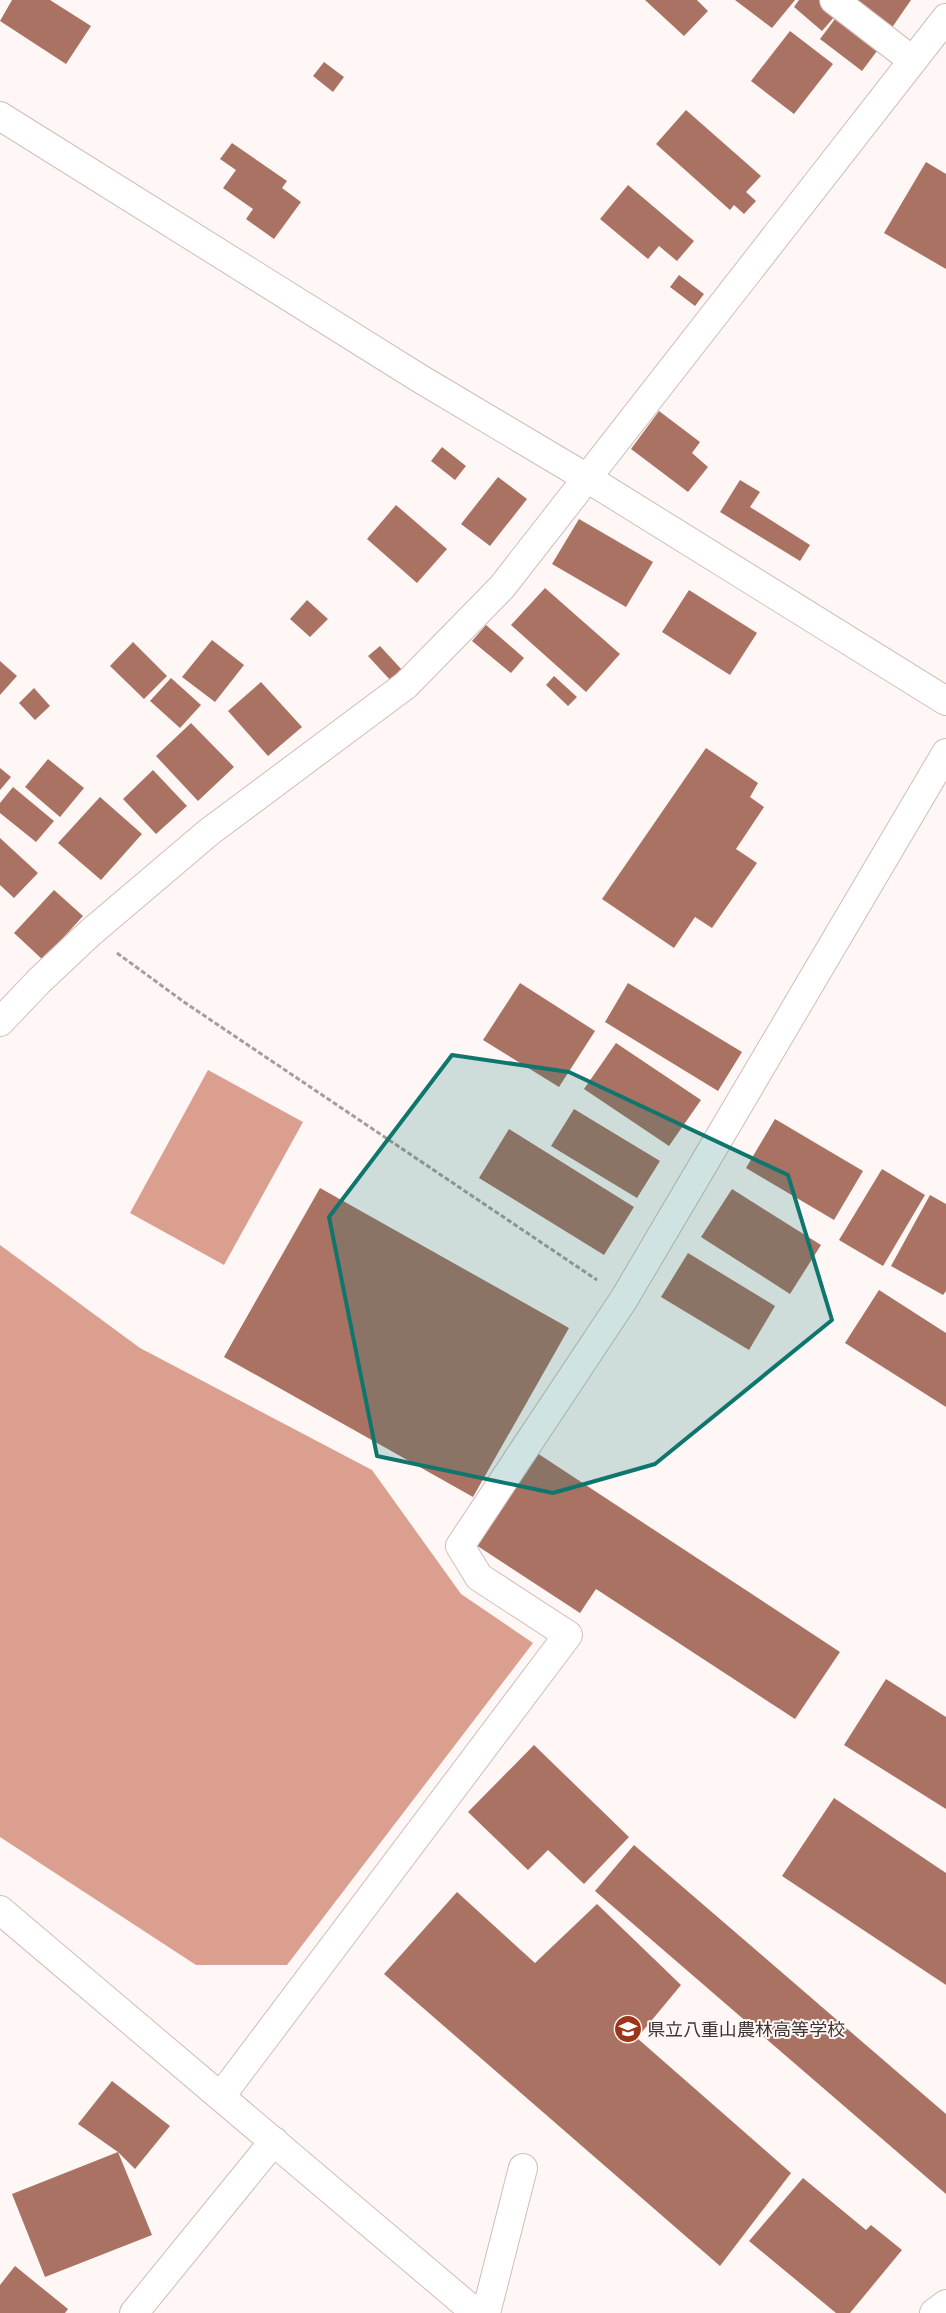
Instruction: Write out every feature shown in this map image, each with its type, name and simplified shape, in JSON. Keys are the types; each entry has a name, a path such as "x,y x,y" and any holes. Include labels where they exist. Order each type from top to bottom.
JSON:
{"street":[{"path":"834,0 912,60"},
{"path":"0,1022 39,980 90,933 209,832 406,685 502,587 946,18"},
{"path":"0,116 419,378 587,478 946,701"},
{"path":"221,2096 568,1635 479,1578 460,1546 624,1299 946,753"},
{"path":"0,1910 476,2313"},
{"path":"134,2313 274,2141"},
{"path":"486,2313 523,2168"},
{"path":"934,2313 946,2304"}],"path":[{"path":"90,933 184,1002 624,1299"}],"highlighted area":[{"path":"452,1055 569,1072 788,1175 832,1320 655,1464 553,1493 377,1456 329,1217"}],"shaded area":[{"path":"208,1070 303,1122 224,1265 130,1213"},
{"path":"0,1245 140,1348 372,1470 461,1594 533,1643 287,1965 196,1965 0,1837"}],"building":[{"path":"12,0 50,0 91,26 66,64 0,21"},
{"path":"645,0 697,0 708,11 684,36"},
{"path":"735,0 795,0 772,28"},
{"path":"799,0 819,0 836,15 822,31 794,7"},
{"path":"850,0 911,0 891,29"},
{"path":"835,19 877,51 862,71 820,39"},
{"path":"790,31 833,64 794,114 751,81"},
{"path":"324,62 344,77 333,92 313,76"},
{"path":"686,110 761,176 746,192 756,201 744,214 734,205 730,210 656,144"},
{"path":"232,143 287,181 282,188 301,202 274,239 246,219 253,209 223,188 236,170 220,159"},
{"path":"926,162 946,174 946,269 884,233"},
{"path":"628,185 694,241 677,261 659,246 648,259 600,219"},
{"path":"679,275 704,294 695,306 670,287"},
{"path":"659,411 700,442 692,453 708,467 688,492 631,449"},
{"path":"442,447 466,466 455,480 431,461"},
{"path":"498,477 527,499 490,546 461,524"},
{"path":"740,480 760,492 750,507 810,545 800,561 720,512"},
{"path":"396,505 447,549 417,583 367,539"},
{"path":"579,519 653,562 626,607 552,564"},
{"path":"545,588 620,654 586,692 511,625"},
{"path":"689,590 757,633 730,675 662,632"},
{"path":"307,600 328,619 310,637 290,619"},
{"path":"486,625 524,658 511,673 472,641"},
{"path":"212,640 244,665 215,702 182,677"},
{"path":"133,642 167,676 144,699 110,666"},
{"path":"380,646 403,671 392,682 368,656"},
{"path":"0,661 17,676 0,695"},
{"path":"554,676 577,697 568,706 546,685"},
{"path":"171,678 201,705 180,728 150,701"},
{"path":"261,682 302,727 268,756 228,711"},
{"path":"34,688 50,706 35,720 19,703"},
{"path":"191,723 234,767 198,801 156,756"},
{"path":"706,748 758,783 750,797 764,807 736,849 757,863 712,928 695,917 674,948 602,899"},
{"path":"48,759 84,788 60,817 25,787"},
{"path":"0,768 11,777 0,790"},
{"path":"153,770 187,806 156,834 123,799"},
{"path":"13,787 54,821 36,842 0,813 0,803"},
{"path":"100,797 142,834 101,880 58,843"},
{"path":"0,838 38,873 14,898 0,885"},
{"path":"54,890 83,916 43,960 14,933"},
{"path":"520,983 595,1031 559,1087 483,1040"},
{"path":"628,983 742,1052 718,1091 605,1022"},
{"path":"616,1043 701,1100 669,1146 584,1089"},
{"path":"574,1109 660,1161 637,1198 551,1146"},
{"path":"775,1119 863,1171 834,1220 746,1168"},
{"path":"509,1129 634,1207 604,1255 479,1178"},
{"path":"882,1169 925,1195 883,1266 839,1240"},
{"path":"320,1188 569,1328 473,1497 224,1357"},
{"path":"732,1189 821,1245 790,1294 701,1237"},
{"path":"930,1195 946,1204 946,1291 943,1295 891,1266"},
{"path":"688,1253 775,1306 749,1350 661,1297"},
{"path":"879,1290 946,1333 946,1407 845,1343"},
{"path":"537,1453 840,1652 795,1719 596,1589 580,1613 476,1545"},
{"path":"886,1679 946,1717 946,1809 844,1745"},
{"path":"534,1745 629,1837 584,1884 548,1850 528,1870 468,1812"},
{"path":"834,1798 946,1873 946,1985 782,1876"},
{"path":"634,1845 946,2114 946,2194 595,1891"},
{"path":"457,1892 535,1963 597,1904 681,1985 637,2038 791,2173 720,2266 384,1974"},
{"path":"112,2081 170,2126 135,2169 118,2152 78,2124"},
{"path":"118,2152 152,2235 45,2277 12,2194"},
{"path":"803,2178 866,2230 871,2225 902,2250 850,2313 836,2313 749,2241"},
{"path":"15,2266 68,2309 65,2313 0,2313 0,2285"}],"place":[{"name":"県立八重山農林高等学校","path":"628,2029"}]}
